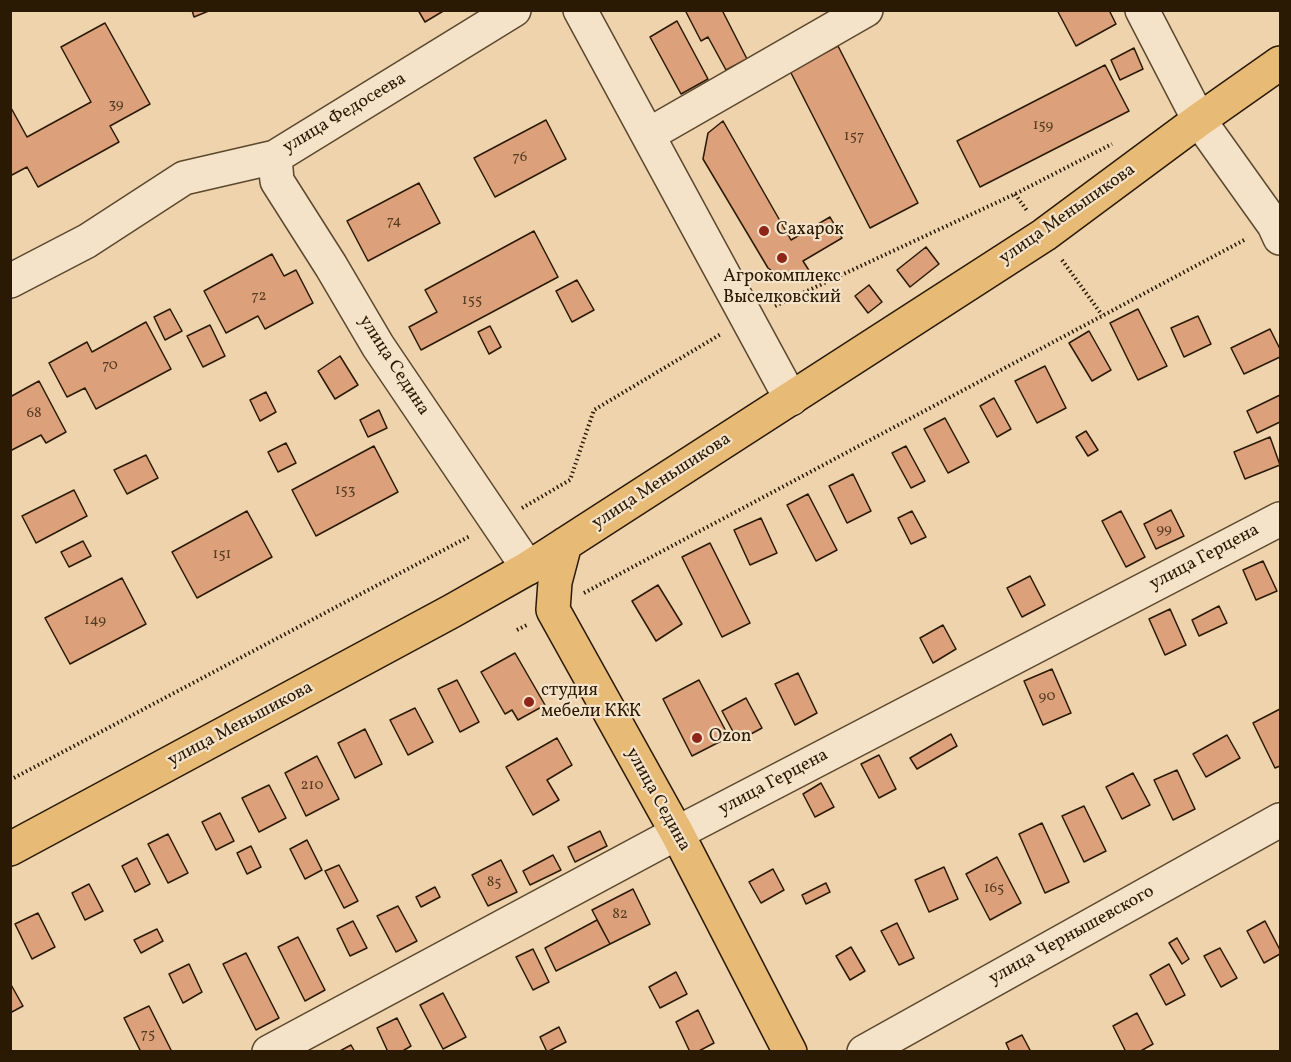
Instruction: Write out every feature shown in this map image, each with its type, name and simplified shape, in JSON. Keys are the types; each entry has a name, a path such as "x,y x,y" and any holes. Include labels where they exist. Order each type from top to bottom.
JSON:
{"main road":[{"name":"улица Меньшикова","path":"10,849 528,568 1044,235 1199,120 1281,63"},
{"path":"553,610 555,582 565,544"},
{"name":"улица Седина","path":"553,610 676,833 790,1052"}],"street":[{"name":"улица Федосеева","path":"10,281 87,241 184,178 275,157 514,10"},
{"path":"580,10 791,399"},
{"path":"648,135 866,10"},
{"path":"1142,10 1199,120 1277,231"},
{"name":"улица Седина","path":"275,157 277,181 378,346 528,568"},
{"name":"улица Герцена","path":"269,1052 676,833 1281,519"},
{"name":"улица Чернышевского","path":"864,1052 1281,820"}],"path":[{"path":"10,780 497,522 570,480 594,410 748,319 1015,194 1118,141"},
{"path":"517,630 1277,231"}],"building":[{"path":"192,10 211,10 194,17"},
{"path":"418,10 445,10 425,22"},
{"path":"685,10 722,10 747,59 726,70 708,37 701,41"},
{"path":"1057,10 1109,10 1116,24 1076,46"},
{"path":"677,21 708,79 681,94 650,37"},
{"path":"105,23 150,104 110,126 119,142 38,187 27,167 10,176 10,106 27,137 91,102 61,47"},
{"path":"838,46 918,203 870,228 790,71"},
{"path":"1134,48 1143,69 1120,80 1111,60"},
{"path":"1105,65 1129,111 980,187 957,141"},
{"path":"546,120 566,159 495,197 474,158"},
{"path":"723,121 791,240 830,217 842,238 803,261 810,272 782,278 768,268 703,159 708,133"},
{"path":"419,183 440,223 368,261 347,221"},
{"path":"534,231 558,277 421,350 409,327 437,312 425,290"},
{"path":"926,247 939,264 910,287 897,270"},
{"path":"272,254 284,276 296,270 313,303 265,329 258,316 226,333 204,291"},
{"path":"577,280 594,310 572,322 556,291"},
{"path":"869,285 882,302 868,313 855,296"},
{"path":"170,309 182,331 165,340 154,317"},
{"path":"1138,309 1167,366 1138,380 1110,323"},
{"path":"1198,316 1211,344 1184,357 1171,328"},
{"path":"146,322 171,369 96,409 85,388 67,397 49,363 87,342 92,352"},
{"path":"210,325 225,356 203,367 187,336"},
{"path":"490,326 501,347 489,354 478,332"},
{"path":"1270,329 1280,349 1280,357 1244,374 1231,348"},
{"path":"1089,331 1111,370 1092,381 1069,343"},
{"path":"340,356 358,385 335,399 318,371"},
{"path":"1045,366 1066,408 1037,423 1015,381"},
{"path":"39,381 66,432 46,443 41,435 10,451 10,397"},
{"path":"266,392 276,412 260,421 250,400"},
{"path":"1280,395 1280,422 1257,433 1247,411"},
{"path":"994,398 1011,429 997,437 980,406"},
{"path":"379,410 387,428 368,437 360,420"},
{"path":"945,418 969,462 948,473 924,429"},
{"path":"1086,431 1098,450 1088,456 1076,437"},
{"path":"1270,437 1280,465 1245,479 1234,452"},
{"path":"286,443 296,463 278,472 268,452"},
{"path":"374,446 398,492 316,536 292,490"},
{"path":"906,446 925,481 911,488 892,453"},
{"path":"146,455 158,478 127,494 114,470"},
{"path":"853,474 871,511 847,523 829,486"},
{"path":"74,490 87,516 36,543 22,516"},
{"path":"808,494 837,550 816,561 787,505"},
{"path":"1171,510 1184,536 1156,549 1144,524"},
{"path":"247,511 272,557 197,598 172,552"},
{"path":"912,511 926,537 911,544 898,518"},
{"path":"1121,511 1145,557 1126,567 1102,521"},
{"path":"761,518 777,553 750,565 734,530"},
{"path":"83,541 91,556 69,567 61,552"},
{"path":"710,543 750,623 722,637 682,557"},
{"path":"1263,561 1277,591 1256,600 1243,570"},
{"path":"1030,576 1045,605 1022,617 1007,588"},
{"path":"122,578 146,624 70,664 45,618"},
{"path":"658,585 682,624 656,641 632,601"},
{"path":"1219,606 1227,623 1199,636 1192,620"},
{"path":"1170,609 1186,645 1165,655 1149,619"},
{"path":"943,625 956,649 933,663 920,638"},
{"path":"515,653 545,705 518,720 512,710 505,714 481,672"},
{"path":"1052,669 1071,713 1043,725 1024,681"},
{"path":"798,673 817,713 795,725 775,684"},
{"path":"457,680 479,722 460,732 438,689"},
{"path":"699,680 729,737 692,756 663,699"},
{"path":"746,698 762,728 738,741 722,711"},
{"path":"415,708 433,742 408,755 390,720"},
{"path":"1280,709 1280,766 1275,768 1253,723"},
{"path":"365,729 382,764 355,778 338,743"},
{"path":"951,734 957,746 917,769 910,758"},
{"path":"1227,735 1240,758 1206,777 1193,754"},
{"path":"557,738 572,765 547,780 559,800 533,815 506,767"},
{"path":"879,755 896,789 879,798 861,764"},
{"path":"317,756 339,799 306,816 285,773"},
{"path":"1177,770 1195,809 1173,820 1154,780"},
{"path":"1133,773 1150,805 1122,819 1106,787"},
{"path":"821,783 834,807 815,817 803,794"},
{"path":"269,785 286,818 259,832 242,798"},
{"path":"1084,806 1106,851 1084,862 1062,816"},
{"path":"220,813 234,841 216,850 202,822"},
{"path":"1042,823 1069,882 1045,893 1019,834"},
{"path":"600,831 607,846 575,862 568,847"},
{"path":"168,834 188,873 168,883 148,844"},
{"path":"307,840 322,870 305,879 290,849"},
{"path":"251,846 261,867 247,874 237,853"},
{"path":"553,855 561,870 530,885 523,871"},
{"path":"997,857 1021,903 990,920 966,874"},
{"path":"137,858 150,884 135,892 122,866"},
{"path":"501,860 517,892 488,906 472,875"},
{"path":"339,865 358,901 344,908 325,871"},
{"path":"944,867 958,899 929,912 915,880"},
{"path":"773,869 784,890 761,903 749,882"},
{"path":"826,883 830,892 806,904 802,895"},
{"path":"89,884 103,911 85,920 72,893"},
{"path":"435,887 440,897 421,907 416,897"},
{"path":"633,889 650,924 610,944 592,910"},
{"path":"398,906 417,941 396,952 377,916"},
{"path":"38,913 55,947 32,959 15,924"},
{"path":"597,920 610,944 556,971 545,948"},
{"path":"353,921 367,948 350,956 337,929"},
{"path":"1265,921 1280,954 1264,963 1247,931"},
{"path":"897,923 914,958 899,965 881,931"},
{"path":"157,929 163,941 141,953 134,940"},
{"path":"298,937 325,990 305,1001 278,947"},
{"path":"1177,938 1189,959 1182,964 1169,943"},
{"path":"851,947 865,971 850,980 836,956"},
{"path":"1220,948 1237,978 1221,987 1204,956"},
{"path":"533,949 549,982 533,990 516,957"},
{"path":"246,953 279,1018 256,1030 223,964"},
{"path":"189,964 202,992 183,1003 169,974"},
{"path":"1169,964 1185,995 1166,1005 1150,975"},
{"path":"676,972 687,994 660,1008 649,987"},
{"path":"10,983 23,1006 10,1013"},
{"path":"443,993 466,1037 443,1049 420,1005"},
{"path":"149,1006 172,1052 141,1052 124,1018"},
{"path":"698,1010 714,1043 697,1052 690,1052 676,1022"},
{"path":"1137,1013 1153,1044 1139,1052 1126,1052 1113,1026"},
{"path":"397,1018 411,1046 401,1052 388,1052 377,1028"},
{"path":"559,1027 566,1042 547,1052 540,1037"},
{"path":"1022,1035 1031,1052 1010,1052 1006,1043"},
{"path":"351,1045 355,1052 338,1052"}],"place":[{"name":"Сахарок","path":"764,231"},
{"name":"Агрокомплекс Выселковский","path":"782,258"},
{"name":"студия мебели ККК","path":"529,702"},
{"name":"Ozon","path":"697,738"}]}
